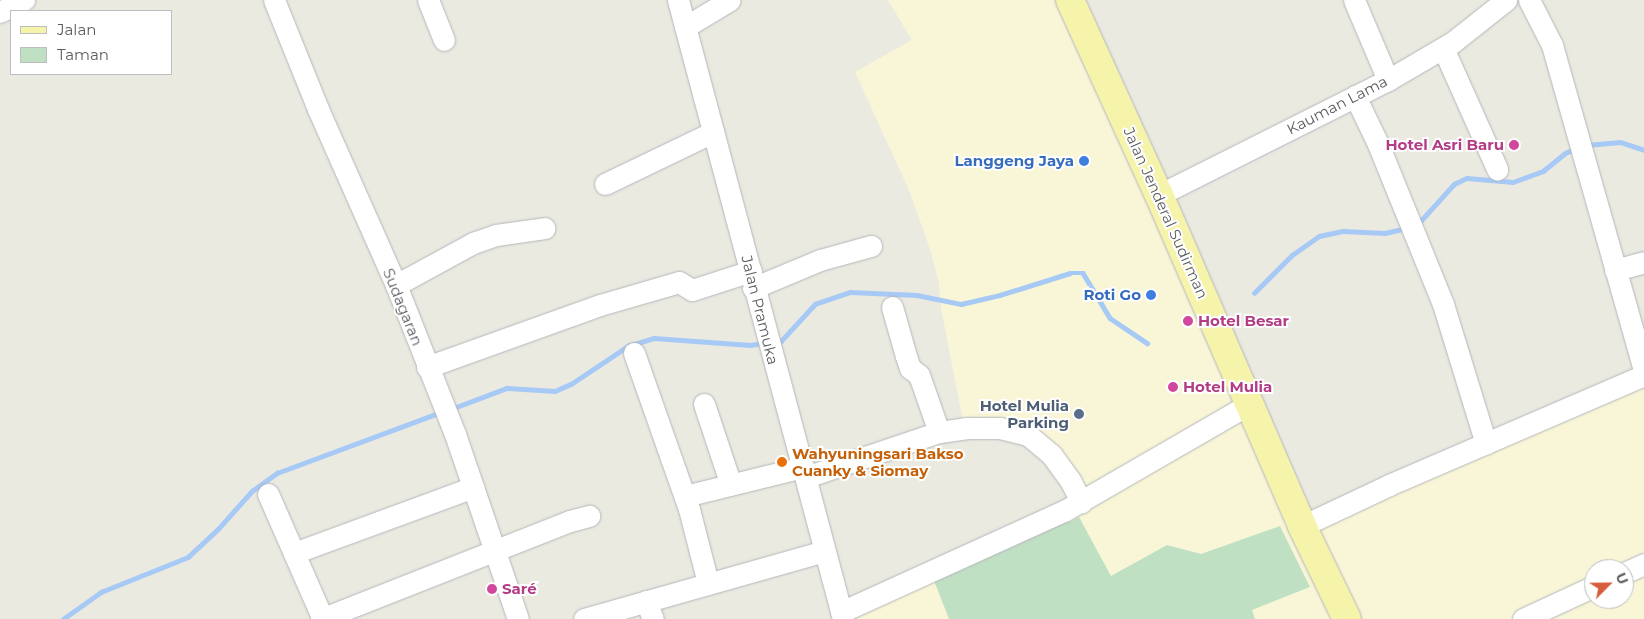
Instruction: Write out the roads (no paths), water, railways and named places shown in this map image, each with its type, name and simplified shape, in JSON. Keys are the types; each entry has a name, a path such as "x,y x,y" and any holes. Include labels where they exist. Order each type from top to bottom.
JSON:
{"main road":[{"name":"Jalan Jenderal Sudirman","path":"1070,0 1159,194 1302,526 1347,619"}],"street":[{"path":"0,12 24,0"},
{"name":"Sudagaran","path":"274,0 318,109 396,285 455,434 518,619"},
{"path":"428,0 444,40"},
{"name":"Jalan Pramuka","path":"678,0 764,330 805,472 842,616"},
{"path":"685,27 730,0"},
{"path":"1354,0 1388,80"},
{"name":"Kauman Lama","path":"1159,194 1388,80 1443,48 1506,0"},
{"path":"1529,0 1552,45 1644,371"},
{"path":"1443,48 1496,169"},
{"path":"1356,96 1378,144 1443,304 1486,444"},
{"path":"605,184 713,132"},
{"path":"396,285 473,243 496,235 545,228"},
{"path":"427,367 600,305 679,282 692,290 752,279 871,246"},
{"path":"1615,270 1644,262"},
{"path":"892,308 910,368 919,375 938,432"},
{"path":"634,353 685,496 708,583"},
{"path":"1302,526 1644,375"},
{"path":"704,404 731,485"},
{"path":"842,616 1081,502 1237,410 1251,404"},
{"path":"685,496 731,485 805,472 938,432 966,428 1000,428 1028,435 1051,454 1070,480 1081,502"},
{"path":"294,554 473,487"},
{"path":"268,494 322,619 496,552 550,528 588,516"},
{"path":"584,619 649,610 708,583 825,551"},
{"path":"1523,619 1584,591"}],"waterway":[{"path":"1587,145 1620,142 1644,150"},
{"path":"1417,225 1454,184 1467,178 1513,182 1543,171 1565,153 1575,149"},
{"path":"1254,293 1292,255 1319,236 1343,231 1385,233 1407,228"},
{"path":"775,342 781,341 815,304 850,292 917,295 961,304 1000,295 1070,273 1083,273 1110,318 1147,343"},
{"path":"451,409 507,388 555,391 571,384 628,346 654,338 750,345 765,343"},
{"path":"63,619 101,592 188,557 218,529 252,491 277,473 441,412"}],"place":[{"name":"Hotel Asri Baru","path":"1514,145"},
{"name":"Langgeng Jaya","path":"1084,161"},
{"name":"Roti Go","path":"1151,295"},
{"name":"Hotel Besar","path":"1188,321"},
{"name":"Hotel Mulia","path":"1173,387"},
{"name":"Hotel Mulia Parking","path":"1079,414"},
{"name":"Wahyuningsari Bakso Cuanky & Siomay","path":"782,462"},
{"name":"Saré","path":"492,589"}]}
